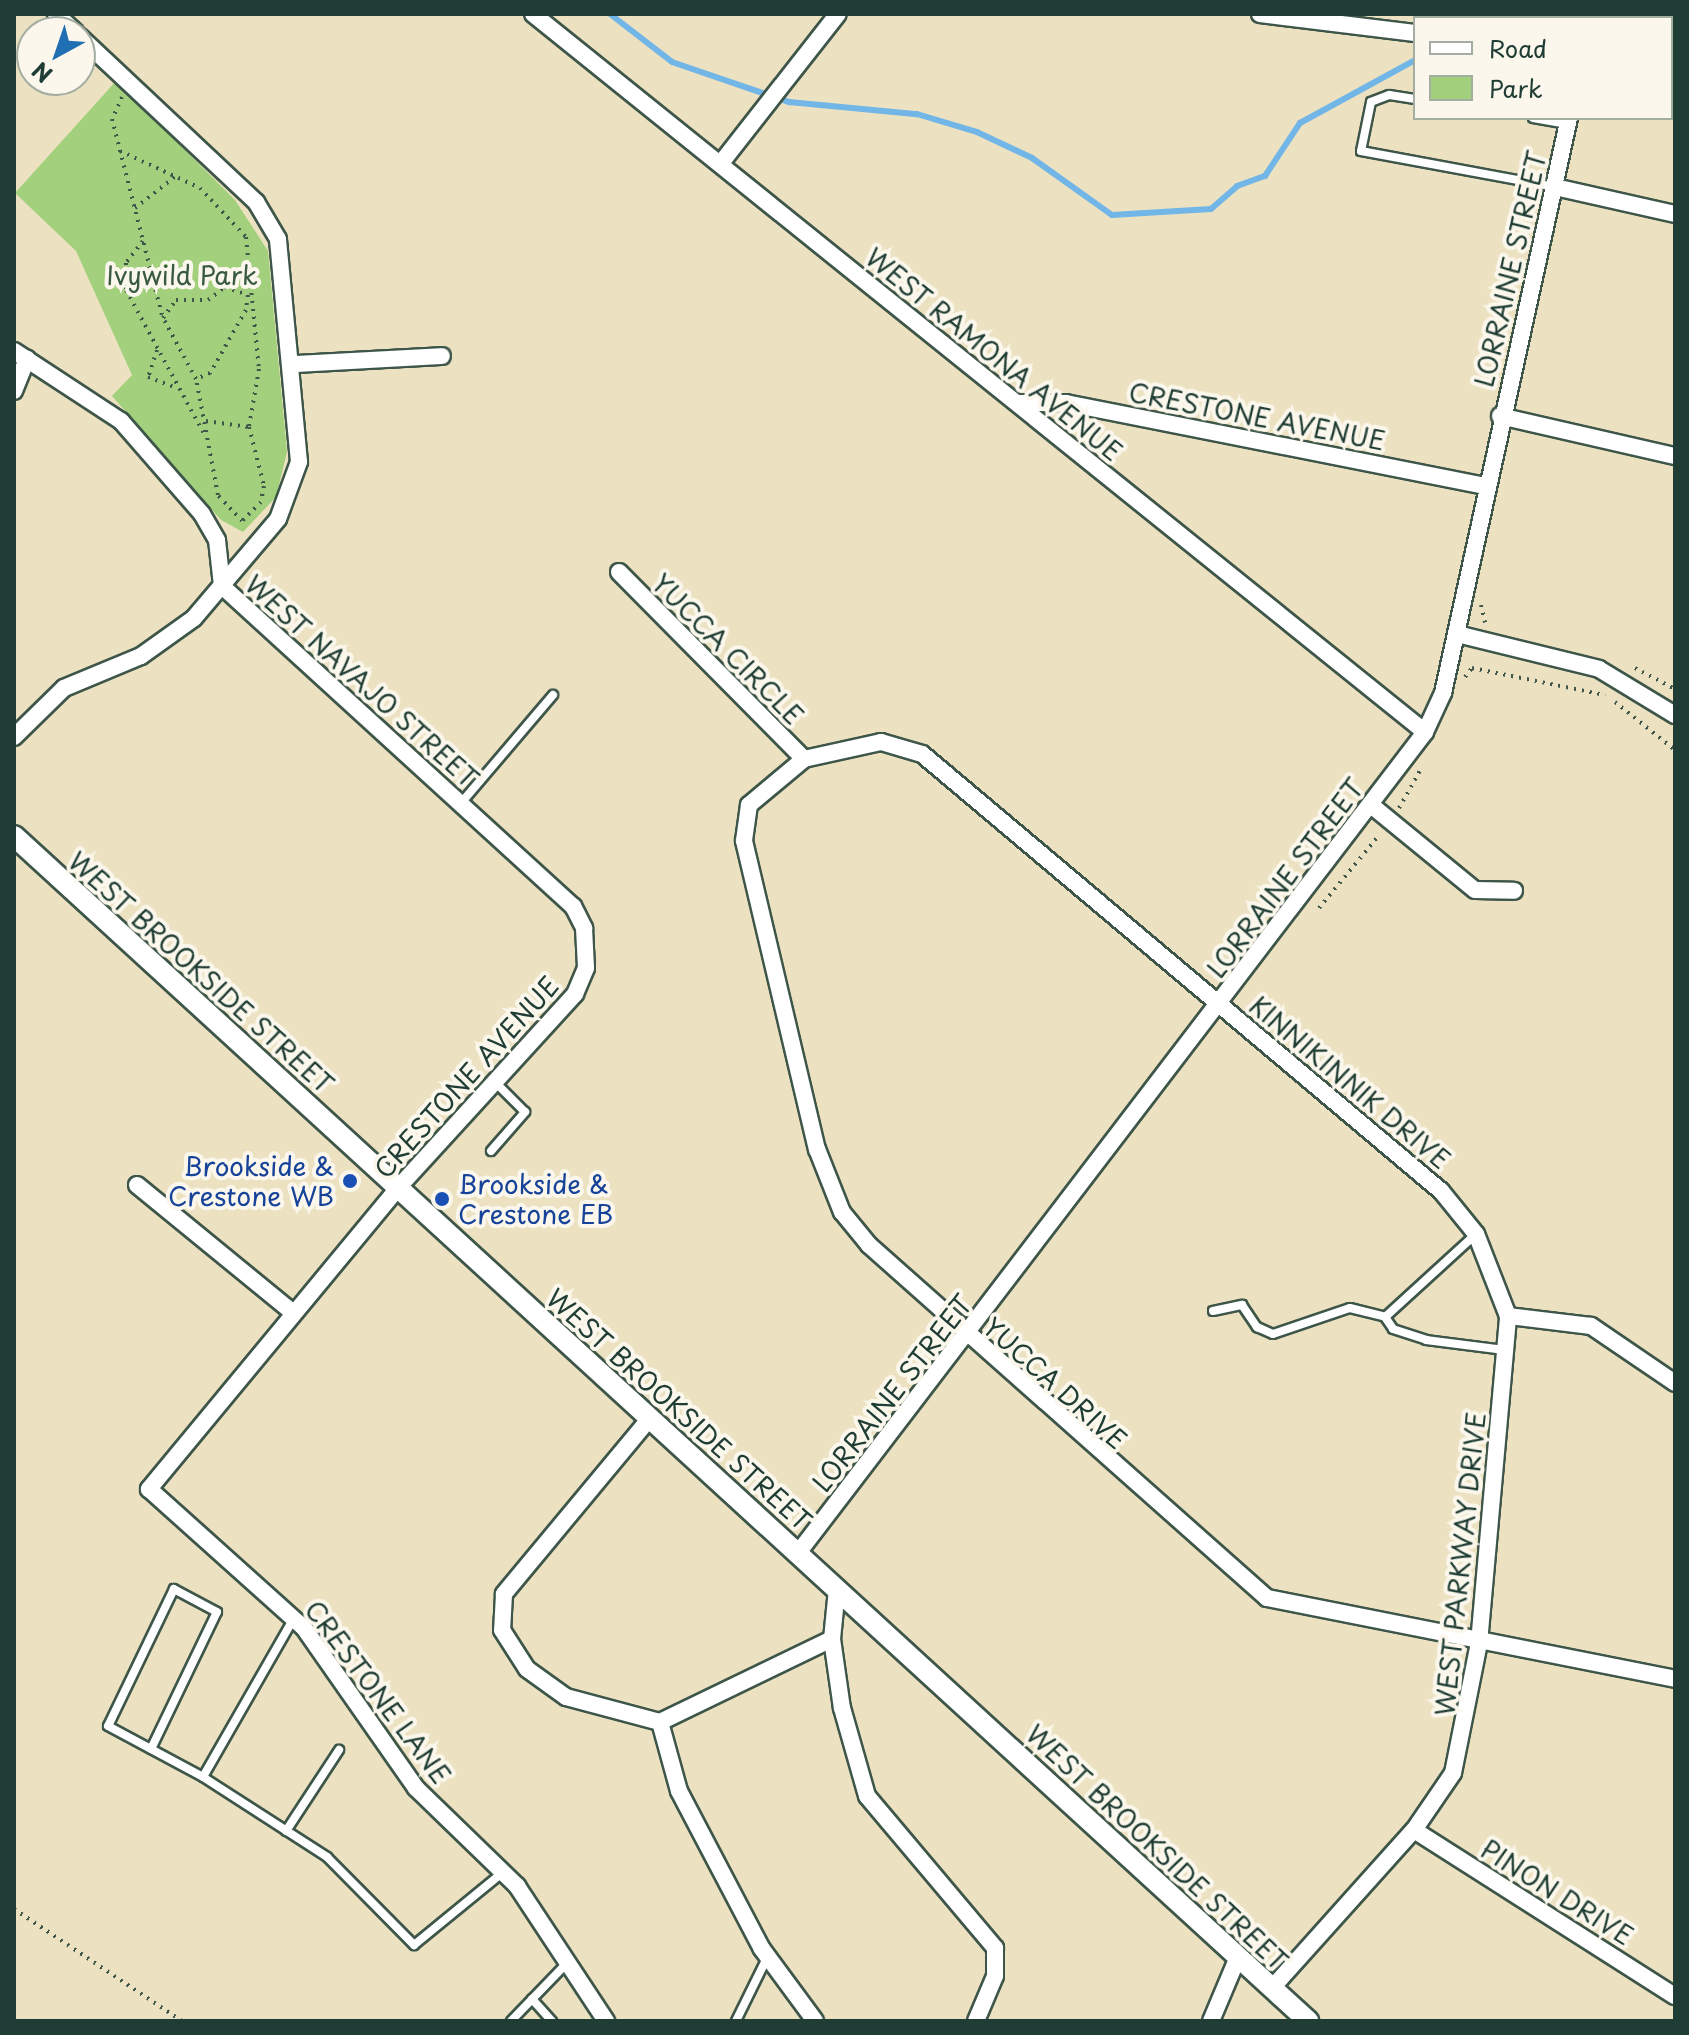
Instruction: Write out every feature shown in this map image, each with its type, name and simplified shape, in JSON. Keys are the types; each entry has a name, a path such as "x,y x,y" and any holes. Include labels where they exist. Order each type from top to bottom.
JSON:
{"street":[{"name":"WEST RAMONA AVENUE","path":"533,14 1425,732"},
{"path":"721,163 761,104 838,14"},
{"path":"1260,14 1413,33"},
{"path":"14,737 64,688 168,639 222,586 278,519 295,481 295,364 284,257 262,211 96,52"},
{"name":"LORRAINE STREET","path":"798,1553 967,1336 1425,732 1457,634 1500,416 1569,121"},
{"path":"1555,187 1675,214"},
{"path":"14,391 21,355"},
{"name":"WEST NAVAJO STREET","path":"21,355 90,394 153,455 217,540 222,586 573,906 587,947"},
{"path":"295,364 442,356"},
{"name":"CRESTONE AVENUE","path":"1018,403 1066,403 1486,486"},
{"path":"1500,416 1675,456"},
{"name":"YUCCA CIRCLE","path":"619,572 804,759"},
{"path":"1457,634 1599,669 1675,715"},
{"name":"KINNIKINNIK DRIVE","path":"804,759 881,742 922,754 1441,1191 1476,1234 1508,1316"},
{"name":"YUCCA DRIVE","path":"804,759 749,805 743,824 817,1149 853,1228 967,1336 1267,1598 1479,1643 1675,1679"},
{"path":"1371,805 1475,890 1514,891"},
{"name":"WEST BROOKSIDE STREET","path":"14,836 1308,2021"},
{"name":"CRESTONE AVENUE","path":"149,1489 292,1312 398,1188 575,994 587,947"},
{"path":"137,1185 292,1312"},
{"path":"1508,1316 1591,1326 1675,1383"},
{"name":"WEST PARKWAY DRIVE","path":"1272,1988 1414,1830 1453,1773 1479,1643 1508,1316"},
{"path":"650,1418 514,1577 499,1613 510,1649 547,1687 594,1707 660,1722 832,1639"},
{"name":"CRESTONE LANE","path":"149,1489 294,1618 401,1770 503,1872 606,2021"},
{"path":"837,1589 832,1639 867,1796 995,1948 995,1976 976,2021"},
{"path":"660,1722 679,1791 768,1958 815,2021"},
{"name":"PINON DRIVE","path":"1414,1830 1675,1996"},
{"path":"1211,2021 1238,1957"}],"lane":[{"path":"1413,99 1389,95 1371,102 1361,151 1555,187"},
{"path":"460,804 553,695"},
{"path":"491,1151 525,1112 495,1082"},
{"path":"1385,1317 1476,1234"},
{"path":"1213,1311 1242,1305 1257,1327 1273,1334 1350,1308 1385,1317 1393,1329 1426,1340 1505,1350"},
{"path":"151,1749 217,1612 174,1589 108,1726 203,1777 327,1857 414,1945 503,1872"},
{"path":"203,1777 294,1618"},
{"path":"286,1831 339,1750"},
{"path":"736,2021 768,1958"},
{"path":"511,2021 567,1963"},
{"path":"532,1999 552,2021"}],"path":[{"path":"127,91 112,119 163,318 196,379 206,421 203,432"},
{"path":"120,151 176,176 233,217 246,237 259,369 249,427 264,486 261,502 242,521 218,495 203,432 172,386 125,278 143,241"},
{"path":"135,208 176,176"},
{"path":"163,318 176,300 208,300 225,287 248,295"},
{"path":"196,379 203,381 234,336 253,288"},
{"path":"157,350 148,377 172,386"},
{"path":"206,421 249,427"},
{"path":"1484,591 1483,622 1498,627"},
{"path":"1628,664 1675,689"},
{"path":"1460,691 1472,668 1604,694 1675,750"},
{"path":"1319,908 1390,821 1432,752"},
{"path":"14,1909 182,2021"}],"green space":[{"name":"Ivywild Park","path":"116,81 235,200 268,251 287,452 276,497 243,532 221,520 112,396 132,375 76,251 15,193"}],"waterway":[{"path":"610,14 672,62 789,102 917,114 977,132 1032,158 1112,215 1211,209 1237,186 1265,176 1300,123 1413,61"}],"place":[{"name":"Brookside & Crestone WB","path":"350,1181"},
{"name":"Brookside & Crestone EB","path":"442,1199"}]}
